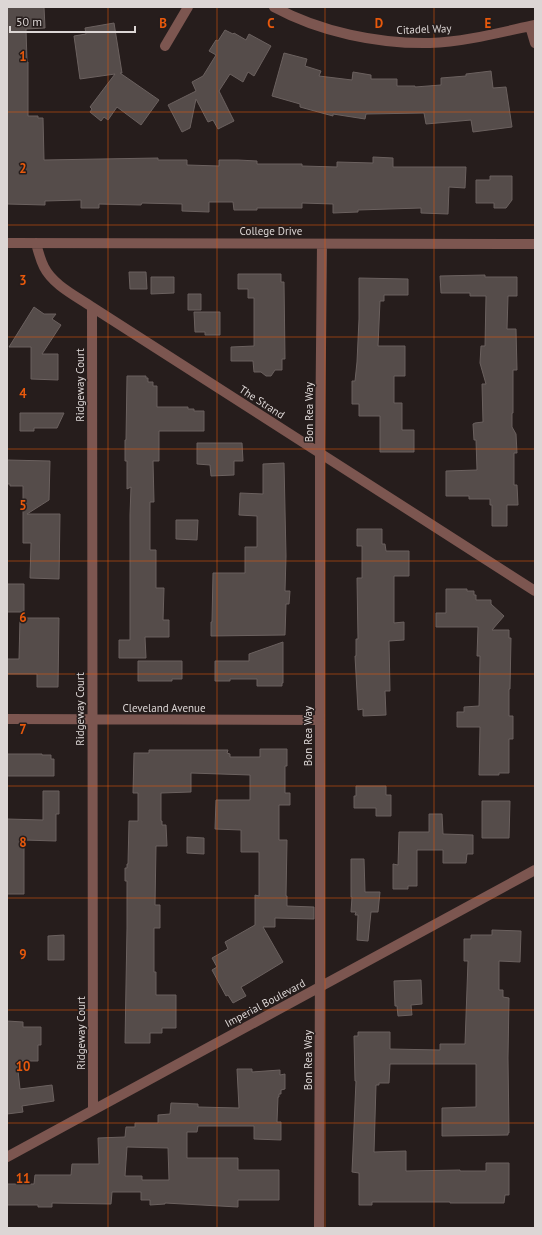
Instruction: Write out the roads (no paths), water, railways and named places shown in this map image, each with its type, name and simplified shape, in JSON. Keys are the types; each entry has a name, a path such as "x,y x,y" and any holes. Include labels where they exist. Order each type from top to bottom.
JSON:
{"street":[{"path":"166,46 188,7"},
{"name":"Citadel Way","path":"274,7 310,23 346,34 389,42 431,43 479,37 533,25"},
{"path":"533,25 535,44"},
{"name":"College Drive","path":"7,243 535,244"},
{"name":"The Strand","path":"36,243 44,266 53,279 92,307 535,591"},
{"name":"Bon Rea Way","path":"319,1228 320,453 322,244"},
{"name":"Ridgeway Court","path":"92,307 93,1110"},
{"name":"Cleveland Avenue","path":"7,719 320,720"},
{"name":"Imperial Boulevard","path":"7,1157 535,870"}]}
